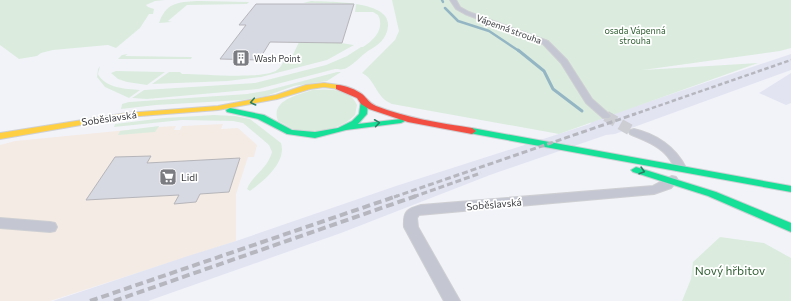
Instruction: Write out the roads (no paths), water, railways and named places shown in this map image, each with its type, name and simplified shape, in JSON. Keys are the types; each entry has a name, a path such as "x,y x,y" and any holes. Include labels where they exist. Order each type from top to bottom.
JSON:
{"main road":[{"name":"Soběslavská","path":"0,136 127,115 218,108 309,87 332,86 352,91 360,96 365,107 362,117 351,126 324,134 301,134 282,129 274,123 254,114 218,108"},
{"name":"Soběslavská","path":"274,123 271,110 278,100 288,93"},
{"name":"Soběslavská","path":"364,102 378,110 411,120 684,169 776,177"},
{"path":"343,129 383,122 411,120"},
{"name":"Soběslavská","path":"517,138 672,180 727,200 791,228"},
{"path":"684,169 791,189"}],"street":[{"name":"Vápenná strouha","path":"453,0 458,8 467,13 536,37 550,45 563,60 591,103 600,113 606,116"},
{"path":"634,132 662,144 672,153 684,169"},
{"name":"Soběslavská","path":"452,301 411,226 410,217 414,212 421,210 654,190 664,187 672,180"},
{"path":"0,223 50,227"}],"waterway":[{"name":"Vápenná strouha","path":"445,8 458,21 489,31 519,51"},
{"name":"Vápenná strouha","path":"518,50 544,71 553,89 582,111"}],"tunnel":[{"path":"606,116 634,132"}],"railway":[{"path":"632,115 791,60"},
{"path":"394,197 635,114"},
{"path":"413,197 481,173"},
{"path":"90,301 397,196"},
{"path":"114,301 416,196"}],"place":[{"name":"Wash Point","path":"241,58"},
{"name":"Lidl","path":"168,177"}],"park label":[{"name":"osada Vápenná strouha","path":"635,36"},
{"name":"Nový hřbitov","path":"730,270"}]}
